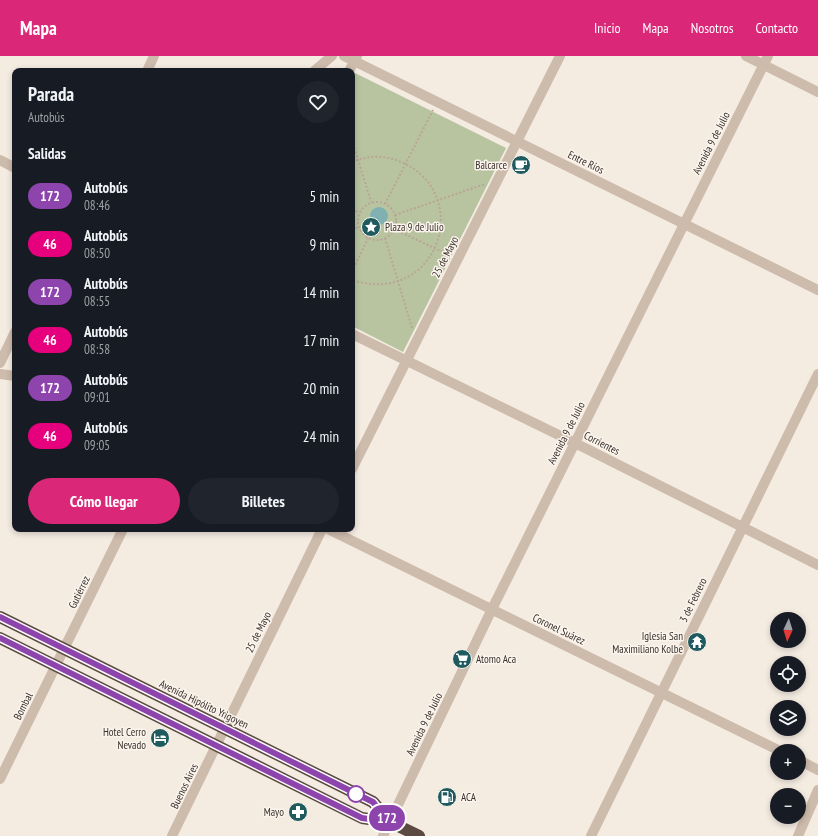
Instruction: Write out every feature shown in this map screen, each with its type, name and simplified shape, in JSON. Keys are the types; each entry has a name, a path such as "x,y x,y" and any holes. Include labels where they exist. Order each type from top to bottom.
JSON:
{"highway":[{"name":"Avenida Hipólito Yrigoyen","path":"0,617 373,802 390,822"},
{"name":"Avenida Hipólito Yrigoyen","path":"0,638 362,818 390,822 419,836"}],"street":[{"path":"148,68 154,56"},
{"path":"318,68 332,56"},
{"name":"Entre Ríos","path":"344,56 355,59 517,142 818,290"},
{"name":"25 de Mayo","path":"355,462 560,56"},
{"path":"746,56 765,60 818,92"},
{"path":"350,68 355,59"},
{"name":"Avenida 9 de Julio","path":"383,836 492,609 765,60"},
{"path":"0,160 12,166"},
{"name":"Corrientes","path":"355,336 575,443 818,565"},
{"path":"0,363 12,338"},
{"path":"0,374 12,376"},
{"name":"3 de Febrero","path":"591,836 818,374"},
{"name":"Gutiérrez","path":"56,666 123,532"},
{"name":"25 de Mayo","path":"216,746 321,532"},
{"name":"Coronel Suárez","path":"334,532 770,746"},
{"name":"Bombal","path":"0,779 56,666"},
{"name":"Buenos Aires","path":"172,836 216,746"},
{"path":"806,764 818,770"},
{"path":"798,836 818,790"}],"path":[{"path":"385,204 437,102"},
{"path":"355,150 371,202"},
{"path":"355,161 374,157 406,163 419,173 430,185 438,200 441,216 440,233 435,248 426,263 413,274 398,281 382,285 365,284 355,281"},
{"path":"395,215 488,183"},
{"path":"371,202 381,202 385,204 395,215 394,229 385,238 368,238 359,228 359,213 371,202"},
{"path":"355,211 359,213"},
{"path":"355,229 359,228"},
{"path":"394,229 451,256"},
{"path":"355,266 368,238"},
{"path":"385,238 413,332"}],"green space":[{"path":"355,73 506,148 403,352 355,328"}],"water":[{"path":"379,207 385,210 388,216 385,222 379,225 373,222 370,216 373,210"}],"bus line":[{"name":"172","path":"0,617 373,802 390,822 362,818 0,638"}],"place":[{"name":"Balcarce","path":"521,165"},
{"name":"Plaza 9 de Julio","path":"371,227"},
{"name":"Iglesia San Maximiliano Kolbe","path":"697,642"},
{"name":"Atomo Aca","path":"462,659"},
{"name":"Hotel Cerro Nevado","path":"160,738"},
{"name":"ACA","path":"447,797"},
{"name":"Mayo","path":"298,812"}]}
